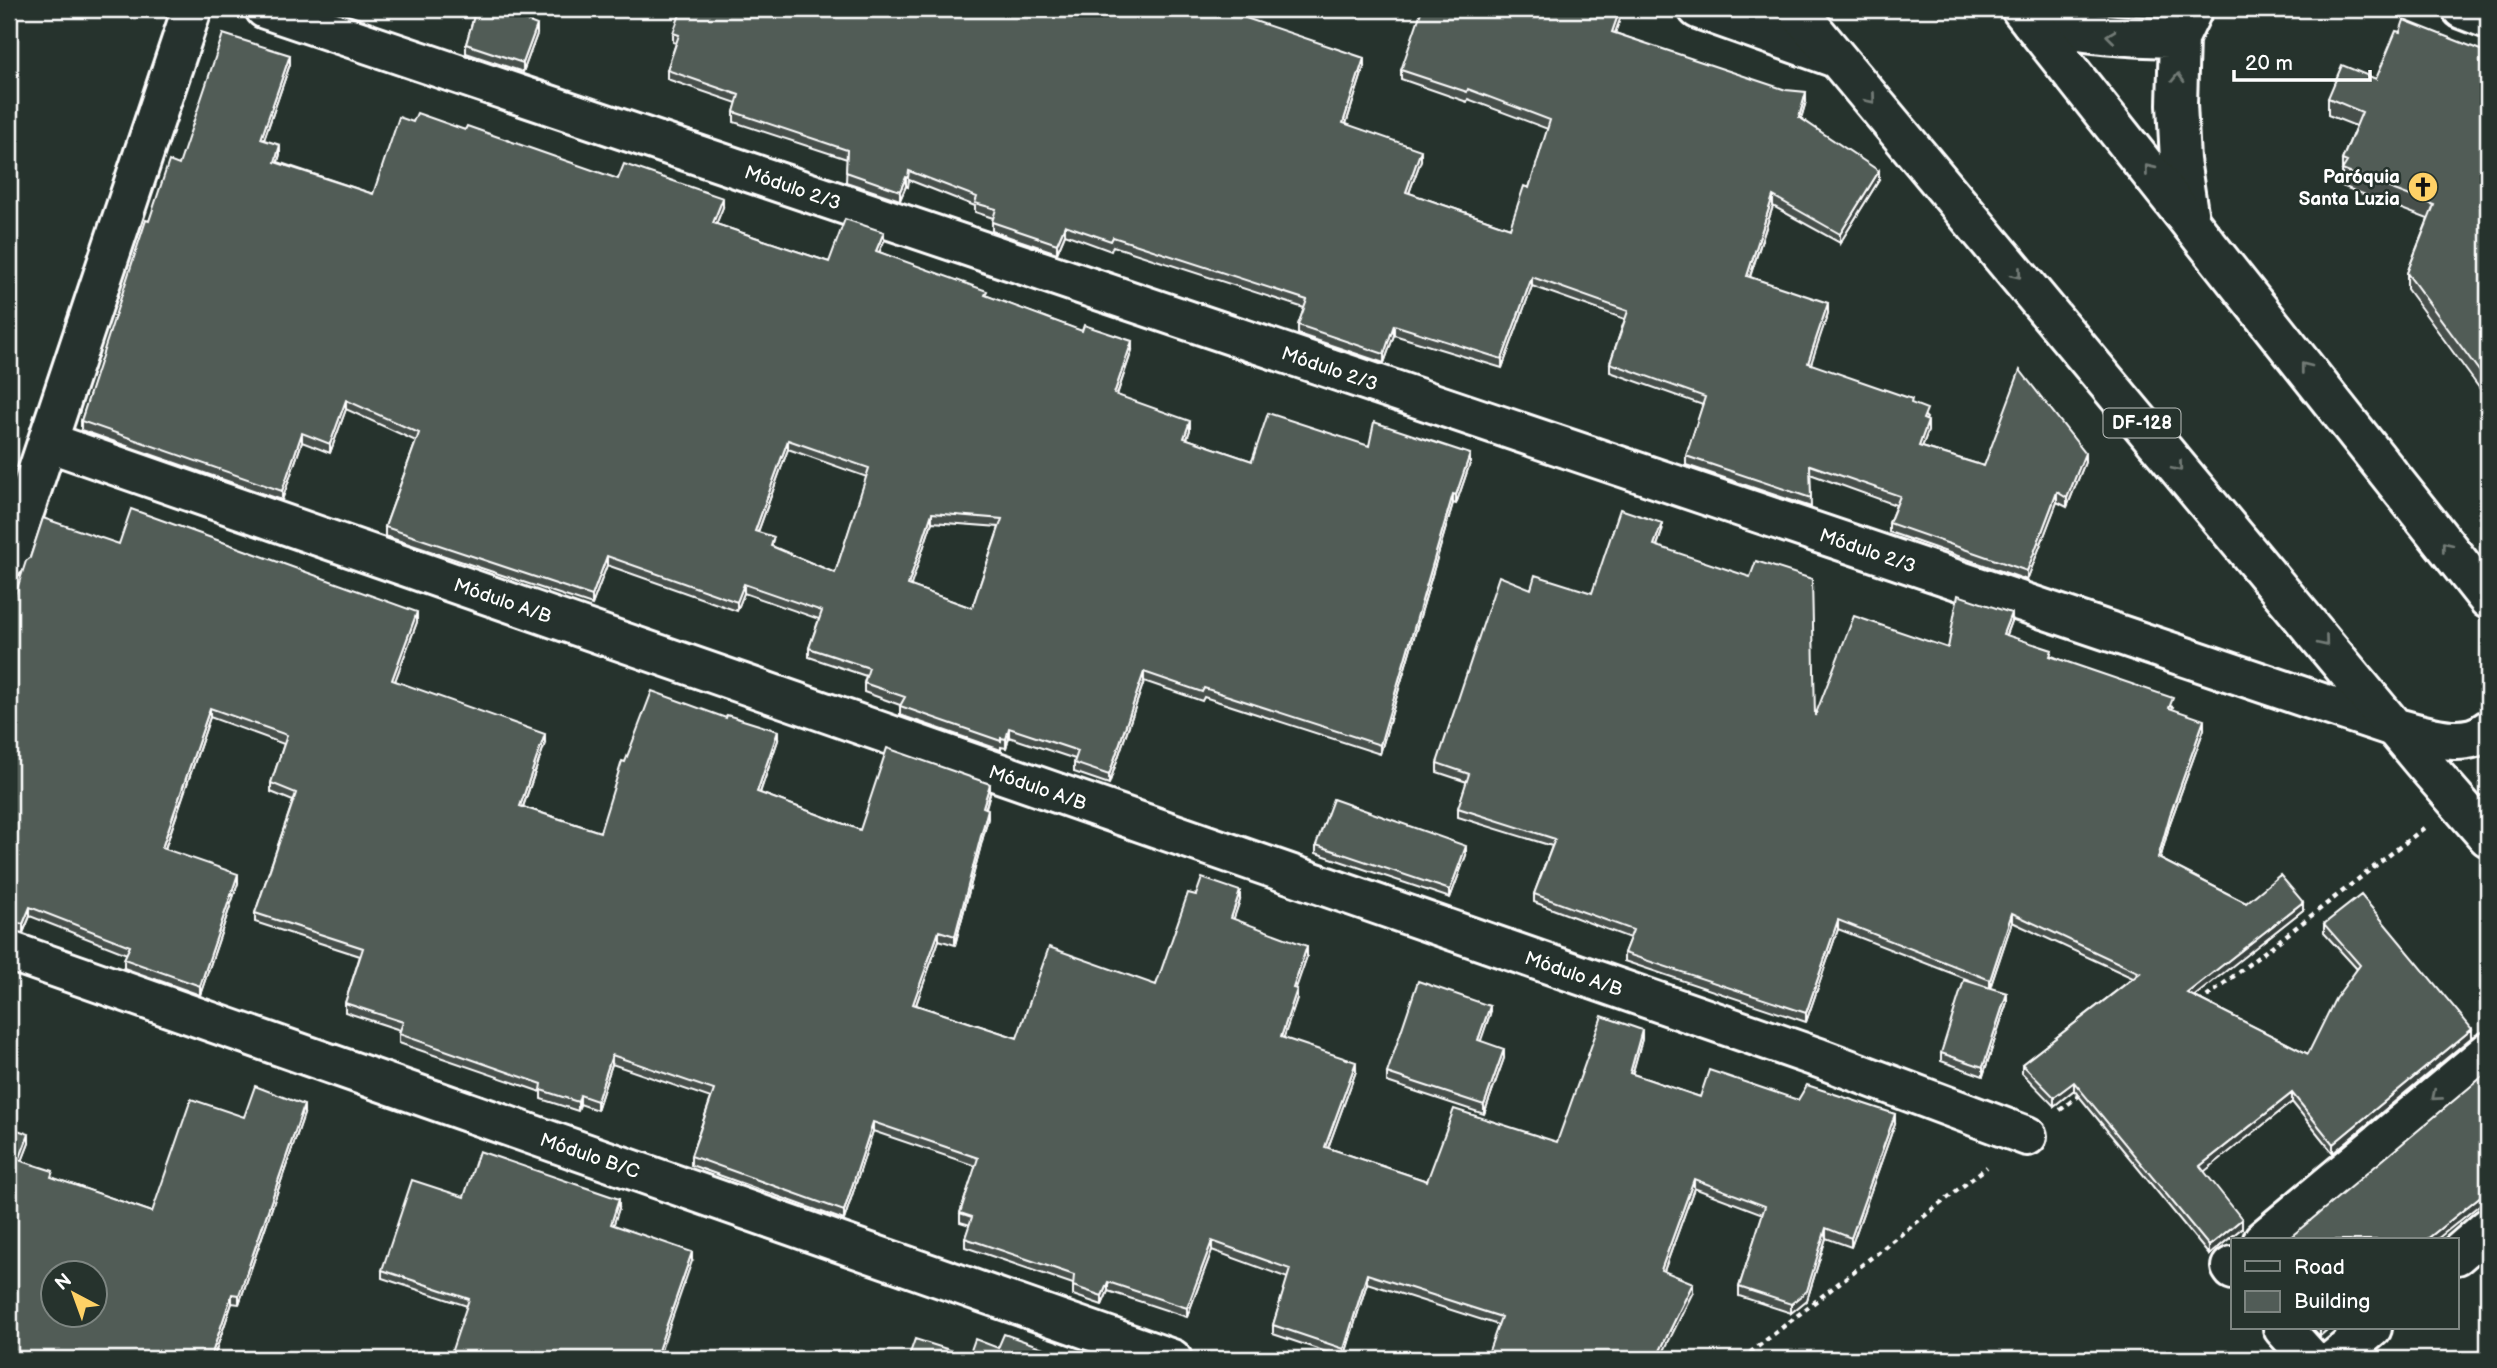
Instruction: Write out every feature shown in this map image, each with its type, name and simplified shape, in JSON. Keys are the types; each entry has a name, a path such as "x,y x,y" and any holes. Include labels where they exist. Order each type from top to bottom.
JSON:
{"street":[{"path":"9,557 192,9"},
{"name":"Módulo 2/3","path":"265,9 2396,728 2448,740 2478,738 2488,730"},
{"path":"1698,9 1836,58"},
{"name":"DF-128","path":"1797,9 2488,836"},
{"path":"2462,9 2488,19"},
{"path":"2026,16 2074,32 2123,37 2186,23 2177,104 2180,160 2189,219"},
{"path":"2026,16 2488,599"},
{"name":"Módulo A/B","path":"48,442 1793,1049 2027,1136"},
{"name":"Módulo B/C","path":"9,951 1172,1359"},
{"path":"2265,1238 2488,1052"},
{"path":"2458,1254 2488,1228"},
{"path":"2285,1330 2311,1359"},
{"path":"2335,1359 2370,1330"}],"path":[{"path":"2193,1007 2458,802"},
{"path":"1742,1359 2082,1093"}],"building":[{"path":"476,9 507,9 506,13 537,25 523,63 466,44"},
{"path":"682,9 1239,9 1237,15 1364,58 1343,123 1421,150 1406,192 1510,228 1524,186 1529,188 1550,120 1468,89 1467,92 1401,70 1422,9 1620,9 1612,32 1786,90 1806,92 1799,117 1879,171 1840,234 1773,196 1747,276 1828,303 1808,363 1912,399 1911,403 1927,409 1923,419 1928,421 1919,446 1984,466 2020,370 2085,453 2067,498 2057,492 2027,571 1889,523 1900,496 1810,465 1811,498 1686,456 1705,397 1610,363 1628,311 1532,277 1502,359 1394,325 1384,354 1298,325 1307,300 1113,237 1111,241 1065,225 1057,244 992,222 996,209 975,203 977,197 909,171 900,191 846,172 847,150 734,112 739,95 667,70 679,35 673,33"},
{"name":"Paróquia Santa Luzia","path":"2404,20 2488,53 2488,383 2407,273 2434,205 2342,170 2347,162 2342,160 2362,112 2328,98 2342,65 2376,79 2396,31 2400,32"},
{"path":"223,34 290,55 261,139 280,145 275,162 373,194 399,117 413,122 417,113 465,130 467,126 618,179 624,164 723,198 713,223 829,262 845,219 884,232 876,251 987,291 985,295 1082,331 1084,325 1132,341 1114,394 1190,421 1184,438 1252,461 1268,413 1369,446 1374,422 1470,454 1456,495 1453,494 1380,745 1204,688 1202,692 1144,672 1109,775 1074,763 1078,751 1009,728 1006,739 1001,738 1001,741 900,706 905,697 864,683 869,668 809,648 822,611 744,584 737,602 607,556 592,596 385,527 419,433 346,400 330,444 302,433 282,491 81,421 146,220 149,221 169,161 179,165","holes":["788,440 869,468 835,573 771,546 774,537 755,531","932,513 1002,519 972,608 908,585"]},
{"path":"131,509 417,612 392,680 545,734 520,806 600,832 622,761 625,762 652,691 726,718 727,715 778,731 757,792 860,830 887,748 990,784 983,807 988,809 955,936 939,931 913,1004 1017,1038 1049,947 1156,985 1188,893 1196,895 1202,878 1240,891 1231,918 1307,946 1293,988 1297,989 1281,1037 1356,1062 1325,1147 1427,1181 1454,1109 1557,1142 1602,1016 1642,1030 1630,1073 1700,1097 1709,1070 1798,1100 1807,1085 1895,1114 1851,1238 1826,1228 1807,1291 1791,1304 1739,1287 1765,1206 1694,1179 1661,1270 1693,1283 1656,1359 1486,1359 1501,1317 1367,1274 1344,1349 1273,1325 1290,1269 1212,1241 1187,1308 1108,1282 1102,1296 1073,1286 1074,1275 965,1238 972,1217 960,1213 978,1158 873,1122 844,1211 691,1156 714,1090 612,1055 597,1101 580,1095 578,1102 541,1090 542,1084 399,1034 403,1022 345,1003 363,948 255,913 296,793 271,783 287,735 210,708 162,848 238,874 200,986 124,959 130,946 30,907 23,924 9,921 9,614 43,518 119,544"},
{"path":"1620,509 1662,523 1654,545 1750,577 1756,561 1812,579 1815,716 1854,616 1948,648 1958,595 2011,613 2003,634 2052,650 2050,656 2173,698 2169,708 2204,720 2170,815 2158,858 2246,903 2280,875 2303,902 2187,993 2308,1054 2335,999 2360,965 2324,924 2361,895 2472,1029 2333,1144 2292,1093 2200,1166 2242,1219 2209,1246 2074,1082 2054,1097 2022,1064 2140,973 2012,913 1990,980 1838,920 1806,1013 1624,953 1633,930 1534,894 1555,839 1458,808 1469,774 1437,763 1499,576 1531,589 1535,575 1592,593"},
{"path":"1333,799 1466,846 1450,890 1316,845"},
{"path":"1964,980 2007,993 1983,1067 1941,1053"},
{"path":"1418,981 1490,1006 1478,1040 1504,1049 1484,1105 1387,1073"},
{"path":"2488,1072 2488,1190 2428,1238 2289,1238"},
{"path":"255,1086 304,1105 239,1295 232,1294 210,1359 9,1359 9,1127 29,1134 19,1160 53,1171 51,1177 152,1212 191,1099 244,1117"},
{"path":"479,1151 619,1199 611,1224 692,1252 655,1359 449,1359 469,1299 382,1270 412,1180 464,1197"},
{"path":"1004,1334 1058,1353 1056,1359 908,1359 915,1339 969,1356 975,1339 998,1348"}],"place":[{"name":"Paróquia Santa Luzia","path":"2423,187"}]}
